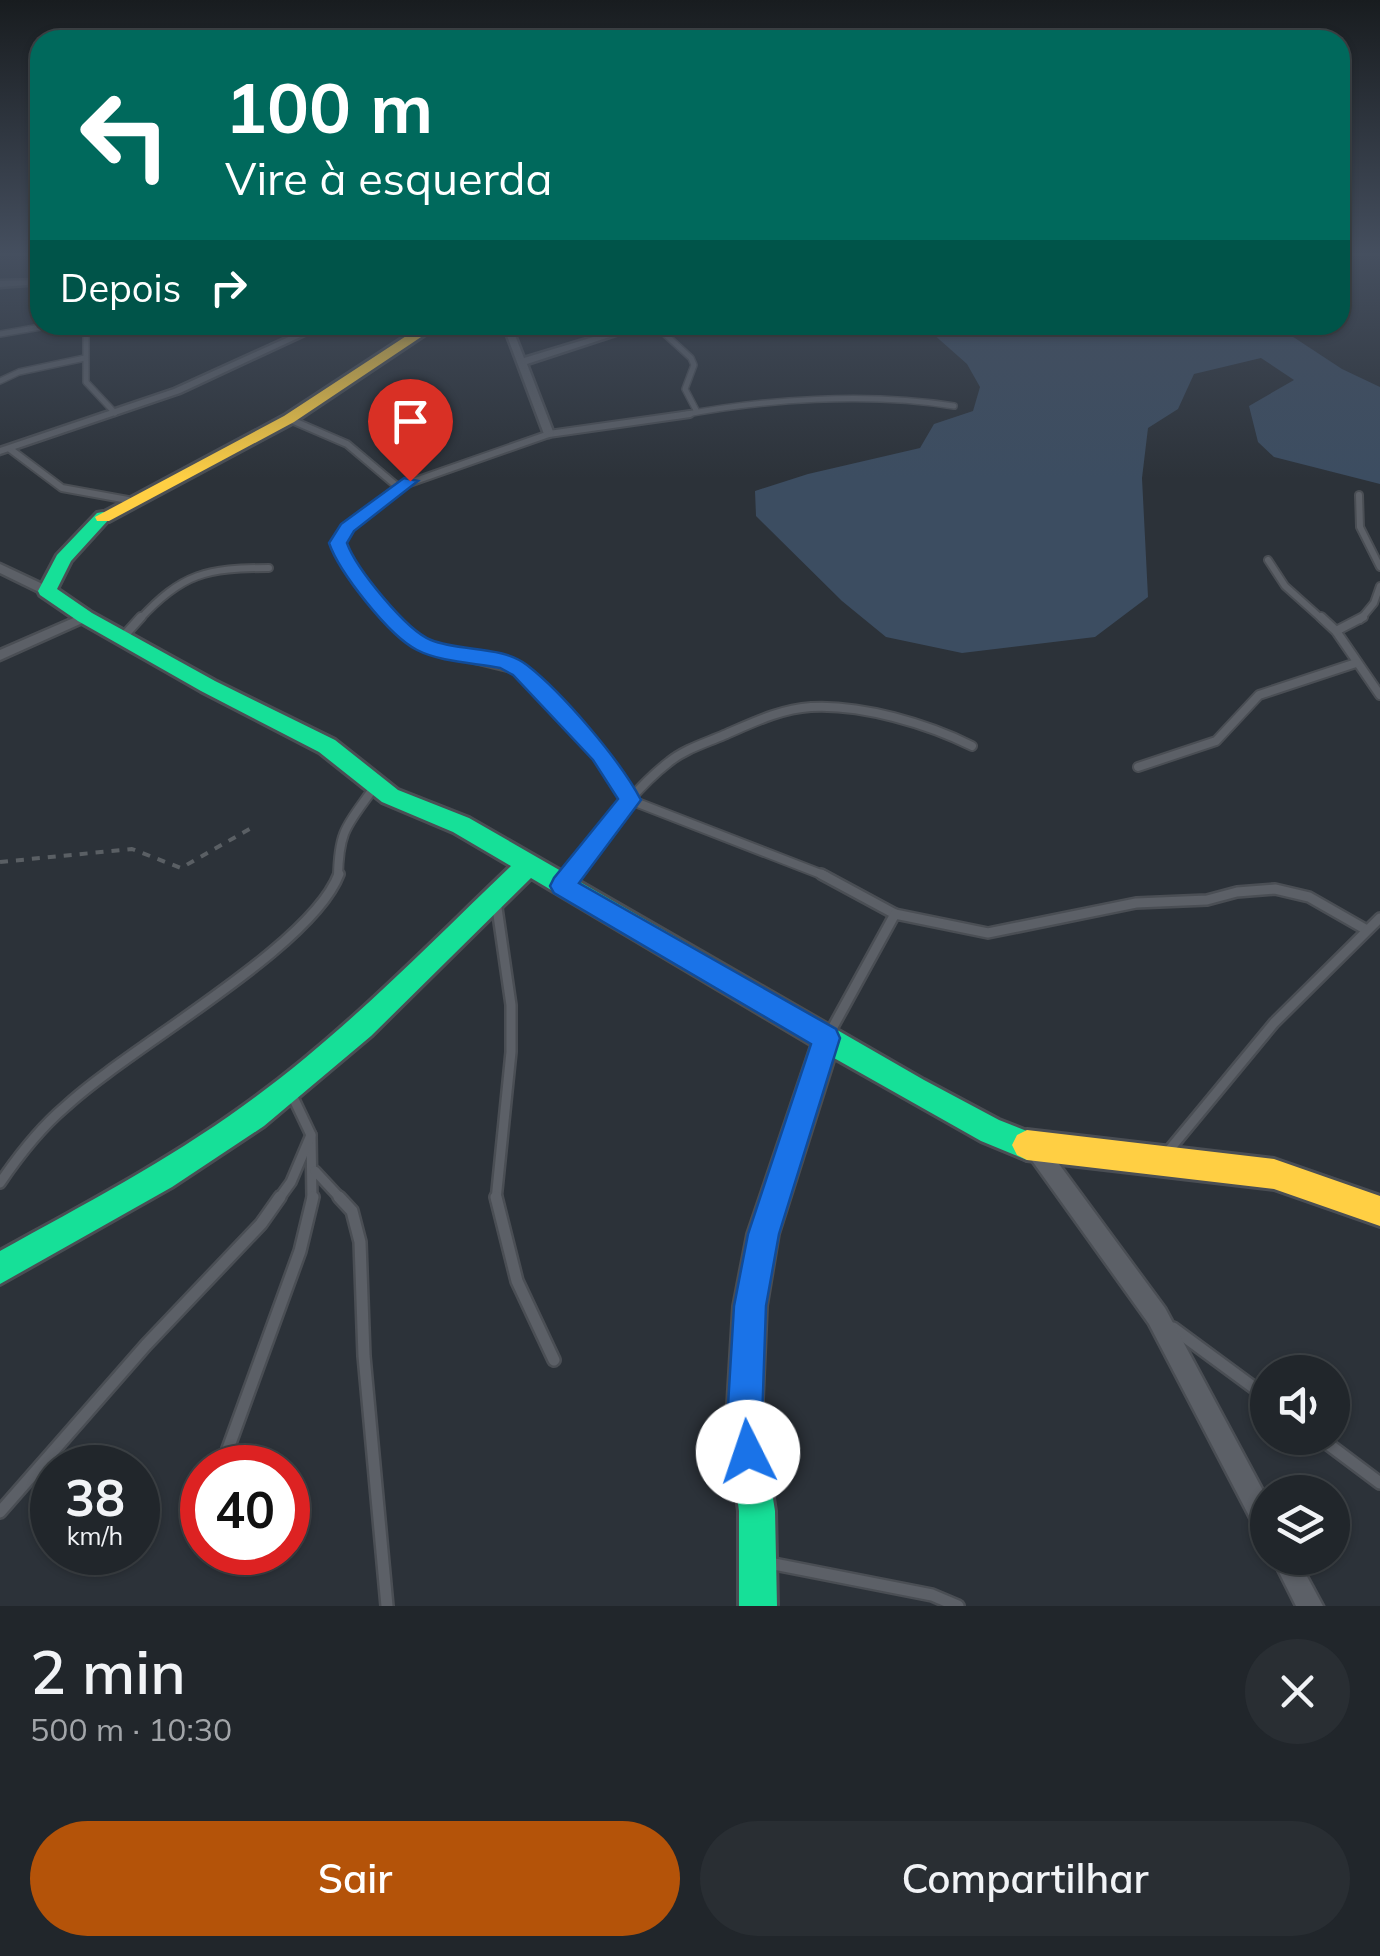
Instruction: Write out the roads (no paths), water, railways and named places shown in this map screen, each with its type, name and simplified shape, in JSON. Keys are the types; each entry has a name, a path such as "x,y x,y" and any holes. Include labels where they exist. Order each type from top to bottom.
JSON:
{"street":[{"path":"5,450 206,380 301,335"},
{"path":"47,590 52,574 80,538 128,500 289,419 417,335"},
{"path":"511,335 549,434"},
{"path":"522,362 610,335"},
{"path":"0,568 47,590 85,617 208,686 327,746 375,786 460,825 976,1123 1035,1148 1274,1174 1380,1210"},
{"path":"0,655 85,617"},
{"path":"0,1268 179,1164 290,1089 399,992 528,865"},
{"path":"758,1606 760,1561 744,1422 750,1306 772,1202 827,1038"},
{"path":"1035,1148 1157,1316 1250,1492"},
{"path":"1293,1575 1310,1606"}],"lane":[{"path":"0,334 29,329"},
{"path":"86,335 86,382 115,413"},
{"path":"667,335 692,358 694,364 684,389 696,410"},
{"path":"0,381 19,372 86,358"},
{"path":"954,406 904,398 696,410 640,424 549,434 398,487 347,528 338,543 344,560 405,631 424,646 506,662 520,670 601,754 630,800 816,871 895,914 988,933 1136,903 1207,900 1237,892 1276,889 1309,898 1365,929"},
{"path":"289,419 347,444 398,487"},
{"path":"5,450 62,488 128,500"},
{"path":"1359,496 1360,527 1380,567"},
{"path":"1268,560 1285,586 1336,631 1380,696"},
{"path":"124,637 170,585 183,577 234,567 270,568"},
{"path":"1336,631 1355,626 1366,617 1380,586"},
{"path":"1138,767 1216,741 1258,695 1356,663"},
{"path":"562,886 630,800 680,754 793,708 856,712 932,726 972,746"},
{"path":"0,1183 24,1147 66,1105 279,945 312,915 330,895 339,875 337,850 344,830 375,786"},
{"path":"495,897 511,1005 511,1052 495,1205 517,1281 554,1360"},
{"path":"827,1038 895,914"},
{"path":"1160,1162 1274,1023 1380,918"},
{"path":"229,1445 300,1251 314,1193 311,1134 290,1089"},
{"path":"0,1512 146,1345 261,1224 291,1182 311,1134"},
{"path":"315,1171 352,1212 360,1242 364,1356 387,1606"},
{"path":"1157,1316 1250,1385"},
{"path":"1343,1455 1380,1483"},
{"path":"760,1561 932,1596 958,1606"}],"water":[{"path":"934,335 1290,335 1342,369 1380,387 1380,484 1274,457 1258,442 1249,406 1294,380 1261,358 1194,374 1178,409 1148,428 1142,478 1148,597 1095,637 962,653 886,637 842,601 756,516 755,491 808,474 920,448 934,424 973,411 980,387 967,364"}]}
